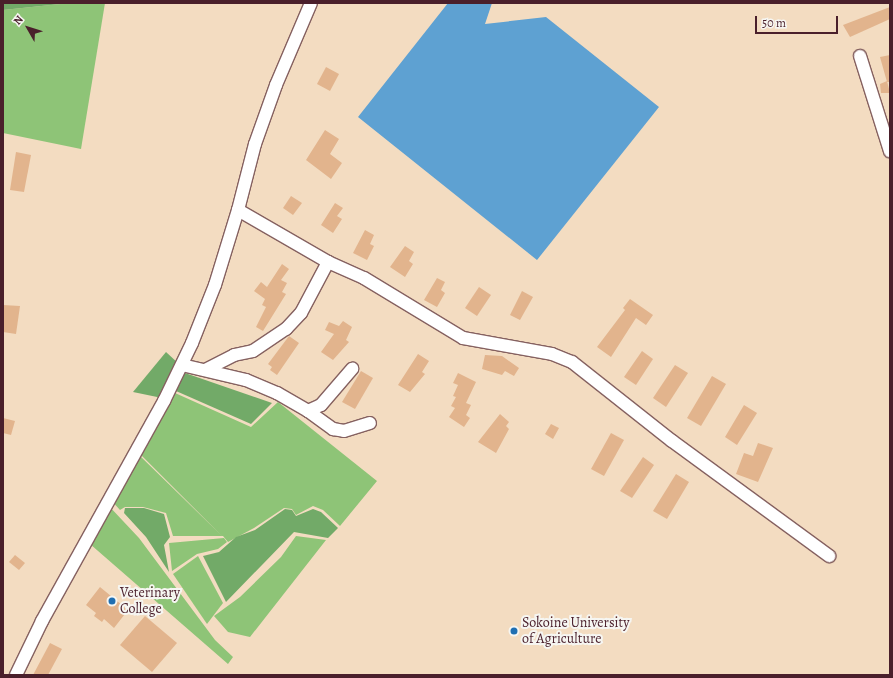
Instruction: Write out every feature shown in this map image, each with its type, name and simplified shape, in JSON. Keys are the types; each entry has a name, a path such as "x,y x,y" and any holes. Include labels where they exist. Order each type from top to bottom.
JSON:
{"street":[{"path":"16,675 42,621 182,365 215,285 238,210 255,144 276,85 311,3"},
{"path":"860,56 890,151"},
{"path":"238,210 328,262 364,278 463,338 552,354 572,362 672,440 829,556"},
{"path":"205,370 234,355 254,351 286,328 301,313 328,262"},
{"path":"182,365 252,383 277,393 308,411 333,429 344,431 370,423"},
{"path":"308,411 321,405 352,368"}],"green space":[{"path":"3,3 70,3 3,10"},
{"path":"70,3 105,3 81,149 3,133 3,10"},
{"path":"166,352 179,364 162,398 133,392"},
{"path":"185,373 272,403 251,424 176,391"},
{"path":"175,393 251,427 278,402 377,481 340,526 323,510 313,506 296,515 292,509 284,508 254,528 228,542 138,452"},
{"path":"137,453 222,536 173,536 166,513 143,507 125,507 120,510 111,500"},
{"path":"108,505 139,538 215,640 233,657 228,664 90,544"},
{"path":"125,508 144,508 164,514 170,537 164,545 169,572 146,537 124,513"},
{"path":"285,509 292,510 296,516 313,509 321,512 338,528 328,538 294,532 226,602 203,556 219,552 236,537 255,530"},
{"path":"296,536 326,540 250,637 228,632 214,616 240,597 281,557"},
{"path":"224,538 227,542 218,549 197,554 172,571 169,543"},
{"path":"198,556 223,603 207,624 173,574"}],"water":[{"path":"448,3 492,3 485,24 546,17 659,107 537,260 358,117"}],"building":[{"path":"890,7 890,19 850,37 843,25"},
{"path":"890,55 890,82 887,82 880,57"},
{"path":"326,67 339,74 330,91 317,84"},
{"path":"887,81 890,93 881,93 880,84"},
{"path":"325,130 339,139 330,154 342,163 331,179 306,160"},
{"path":"16,152 31,155 24,192 10,190"},
{"path":"291,196 302,203 293,215 283,208"},
{"path":"335,203 343,208 337,216 342,219 333,233 321,225"},
{"path":"365,230 374,235 370,244 374,246 367,260 353,253"},
{"path":"405,246 414,252 409,261 413,264 405,277 390,267"},
{"path":"282,264 289,269 281,280 287,283 282,292 286,294 263,331 256,327 266,307 262,305 265,299 254,291 261,282 267,287"},
{"path":"437,278 445,282 441,290 445,293 437,307 424,300"},
{"path":"479,287 491,295 477,316 465,308"},
{"path":"522,291 533,297 520,320 510,315"},
{"path":"630,299 653,315 646,325 636,318 611,357 597,347 625,310 623,308"},
{"path":"3,305 20,306 16,334 3,332"},
{"path":"343,321 352,327 346,340 349,342 333,360 321,352 334,334 325,330 329,322 339,326"},
{"path":"289,336 299,343 277,375 270,370 272,367 268,364"},
{"path":"642,351 653,359 636,385 624,377"},
{"path":"418,354 429,361 422,372 425,374 410,392 398,385"},
{"path":"485,355 502,356 519,368 514,376 505,371 502,375 482,369"},
{"path":"675,365 688,373 666,407 653,398"},
{"path":"361,371 373,378 355,409 342,402"},
{"path":"458,373 476,382 466,403 471,405 466,415 470,418 464,427 449,417 455,408 451,406 456,397 453,396 458,385 453,383"},
{"path":"712,376 726,384 701,426 687,418"},
{"path":"744,405 757,413 737,445 725,437"},
{"path":"500,414 509,422 506,426 509,429 496,453 478,442"},
{"path":"3,418 15,421 11,435 3,433"},
{"path":"551,424 559,428 553,439 545,434"},
{"path":"611,433 624,440 604,476 591,469"},
{"path":"758,443 773,448 758,482 736,474 744,453 753,456"},
{"path":"643,457 654,465 632,498 620,491"},
{"path":"676,474 689,482 667,519 653,511"},
{"path":"15,555 25,563 19,570 9,562"},
{"path":"100,587 128,610 114,628 104,619 102,622 94,616 96,613 86,605"},
{"path":"145,616 177,643 152,672 120,645"},
{"path":"50,643 62,649 48,675 33,675"}],"place":[{"name":"Veterinary College","path":"112,601"},
{"name":"Sokoine University of Agriculture","path":"514,631"}]}
